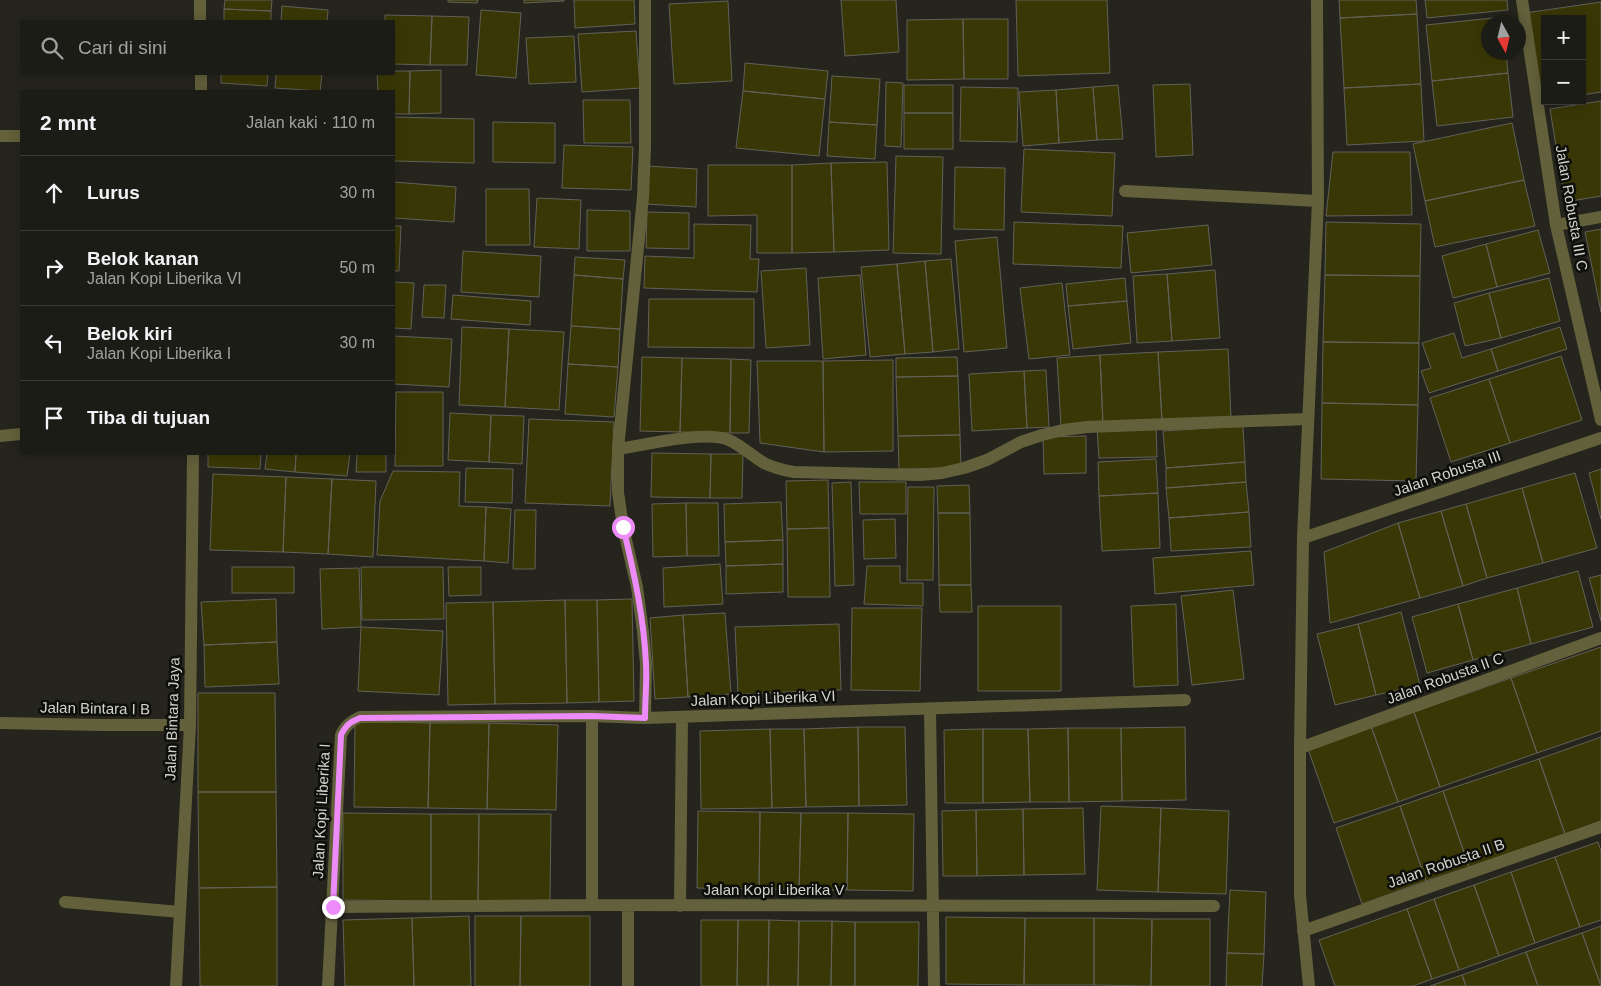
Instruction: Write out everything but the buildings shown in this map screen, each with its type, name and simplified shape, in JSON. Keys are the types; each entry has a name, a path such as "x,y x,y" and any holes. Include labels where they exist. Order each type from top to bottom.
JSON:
{"street":[{"path":"200,0 200,20"},
{"path":"645,0 643,196 618,449 618,492 623,527 637,587 644,640 646,664 645,718"},
{"path":"1309,986 1300,895 1300,748 1302,538 1318,201 1317,0"},
{"name":"Jalan Robusta III C","path":"1522,0 1556,225 1601,420"},
{"path":"201,75 201,90"},
{"path":"0,136 20,136"},
{"path":"1126,191 1318,201"},
{"path":"1556,225 1601,216"},
{"path":"618,449 698,437 713,437 726,439 777,469 794,472 920,475 964,468 987,460 1022,442 1063,430 1087,427 1308,419"},
{"path":"0,436 20,434"},
{"name":"Jalan Robusta III","path":"1302,538 1601,438"},
{"name":"Jalan Bintara Jaya","path":"176,986 190,725 193,455"},
{"name":"Jalan Robusta II C","path":"1300,748 1601,638"},
{"name":"Jalan Kopi Liberika VI","path":"345,727 351,721 360,718 592,716 645,718 1185,700"},
{"path":"930,709 934,986"},
{"path":"592,716 592,905"},
{"path":"680,906 682,717"},
{"name":"Jalan Bintara I B","path":"0,723 190,725"},
{"name":"Jalan Kopi Liberika I","path":"328,986 341,735 345,727"},
{"name":"Jalan Robusta II B","path":"1303,931 1601,827"},
{"path":"65,902 180,912"},
{"name":"Jalan Kopi Liberika V","path":"333,907 592,905 1214,906"},
{"path":"628,906 628,986"}],"route":[{"path":"333,907 341,735 351,721 360,718 592,716 645,718 646,664 643,632 637,587 623,527"}]}
